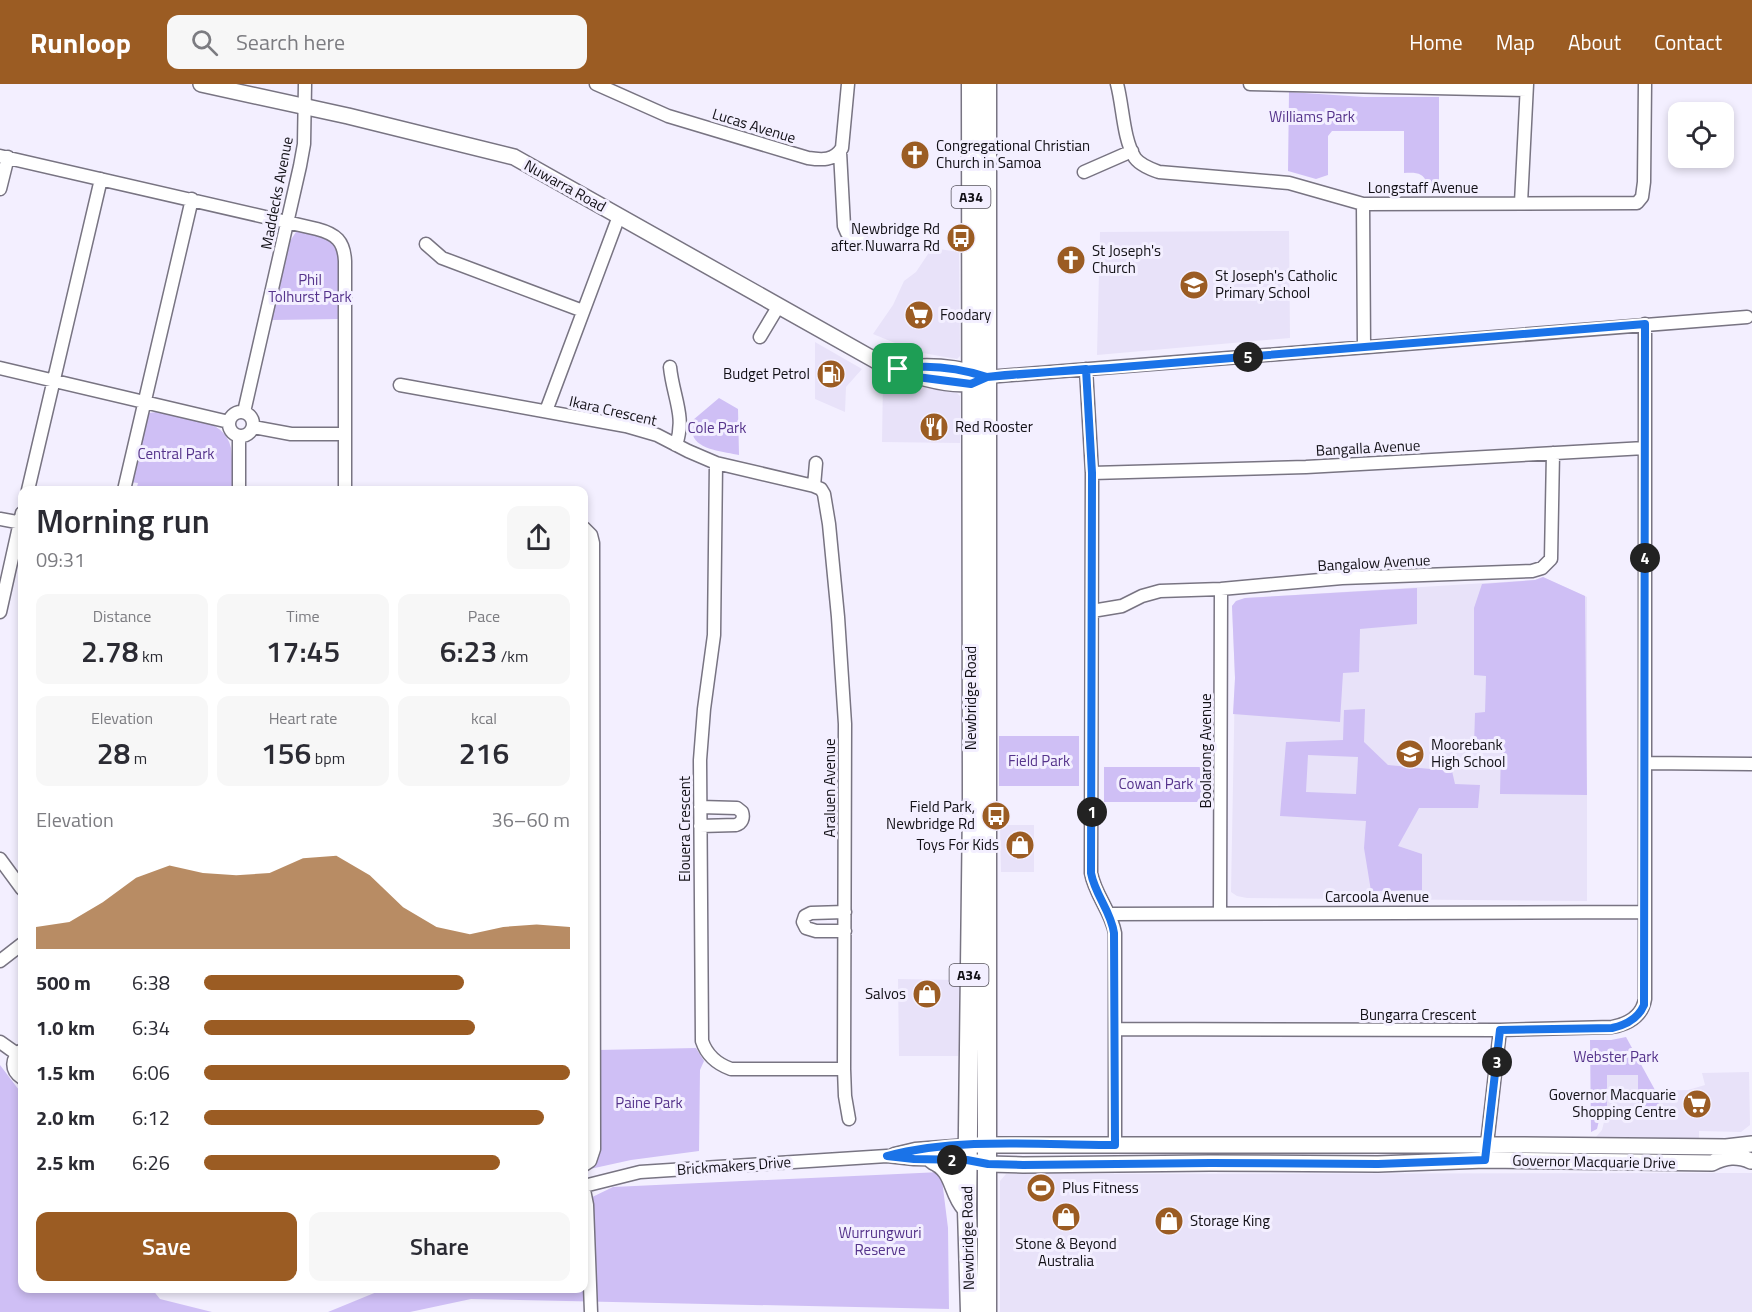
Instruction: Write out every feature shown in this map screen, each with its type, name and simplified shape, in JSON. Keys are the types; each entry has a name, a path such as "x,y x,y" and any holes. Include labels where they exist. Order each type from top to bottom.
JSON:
{"highway":[{"name":"Newbridge Road","path":"971,84 988,1145 987,1312"},
{"name":"Newbridge Road","path":"970,1312 967,1153 976,378 987,84"},
{"path":"933,1160 945,1166 958,1199 967,1210"}],"main road":[{"name":"Nuwarra Road","path":"201,84 502,153 538,170 860,353 898,369 918,366 976,378"},
{"name":"Governor Macquarie Drive","path":"988,1145 1726,1147 1752,1145"},
{"name":"Brickmakers Drive","path":"967,1153 988,1145"},
{"path":"1752,1145 1749,1152 1752,1161"},
{"name":"Governor Macquarie Drive","path":"967,1153 988,1164 1378,1164 1485,1160 1712,1163 1724,1157 1752,1161"}],"street":[{"name":"Maddecks Avenue","path":"244,412 302,155 305,84"},
{"name":"Lucas Avenue","path":"596,84 668,116 808,158 820,160 830,158 840,152"},
{"path":"848,84 843,144 840,152 844,226 847,233 864,243"},
{"name":"Longstaff Avenue","path":"1116,84 1128,141 1136,159 1149,169 1159,172 1289,183 1363,204 1637,202 1642,197 1644,182 1645,84"},
{"path":"1250,84 1527,87 1521,203"},
{"path":"1084,172 1132,150"},
{"path":"0,189 4,156 288,222 332,234 338,238 345,251 345,486"},
{"path":"29,486 101,179"},
{"path":"125,486 192,200"},
{"path":"1363,204 1364,347"},
{"path":"546,411 619,216"},
{"path":"426,244 442,258 583,311"},
{"path":"760,337 778,307"},
{"name":"Nuwarra Road","path":"976,378 1750,317"},
{"name":"Bungarra Crescent","path":"1115,1029 1612,1028 1625,1024 1642,1010 1645,999 1645,324"},
{"path":"670,367 672,387 681,422 676,445"},
{"path":"0,368 229,422"},
{"path":"1086,369 1092,473 1091,873 1095,890 1109,914 1114,933 1115,1145"},
{"name":"Ikara Crescent","path":"400,385 640,430 717,463 814,486"},
{"path":"244,412 250,416 254,427 250,433 239,436 230,430 229,422 236,413 244,412"},
{"path":"254,427 291,434 345,434"},
{"path":"239,436 239,486"},
{"name":"Bangalla Avenue","path":"1092,473 1306,467 1645,448"},
{"name":"Bangalow Avenue","path":"1092,611 1122,606 1142,596 1160,591 1221,589 1342,578 1532,571 1542,568 1551,559 1553,453"},
{"name":"Elouera Crescent","path":"717,463 715,610 701,734 701,1031 705,1049 722,1066 741,1070 844,1069"},
{"path":"814,486 816,463"},
{"name":"Araluen Avenue","path":"814,486 823,491 825,499 842,663 845,724 844,1069 849,1119"},
{"path":"0,519 18,520"},
{"path":"588,532 593,543 588,625 588,810 594,1149 588,1162"},
{"path":"0,612 18,537"},
{"name":"Boolarong Avenue","path":"1220,913 1221,589"},
{"path":"1645,763 1752,764"},
{"path":"700,807 736,808 743,816 742,821 736,825 700,826"},
{"path":"0,859 18,884"},
{"path":"845,912 811,913 805,916 804,922 806,928 812,931 845,931"},
{"name":"Carcoola Avenue","path":"1109,914 1645,912"},
{"path":"0,961 18,947"},
{"path":"1485,1160 1500,1030"},
{"path":"0,1042 18,1051"},
{"path":"18,1056 13,1067 18,1075"},
{"name":"Brickmakers Drive","path":"887,1156 915,1149 967,1153"},
{"name":"Brickmakers Drive","path":"588,1187 640,1172 887,1156 933,1160 967,1153"},
{"path":"588,1227 591,1312"},
{"path":"583,1312 585,1293"}],"shaded area":[{"name":"St Joseph's Catholic Primary School","path":"1289,231 1290,338 1097,355 1100,232"},
{"path":"932,248 959,252 960,356 957,359 917,352 873,334 893,305 904,281 916,272"},
{"path":"815,342 862,369 846,387 845,412 815,399"},
{"path":"883,380 957,393 960,396 960,443 882,442"},
{"name":"Moorebank High School","path":"1543,577 1587,597 1587,901 1247,898 1231,892 1235,678 1232,606 1236,601 1245,598 1535,580"},
{"path":"1000,825 1034,825 1034,872 1001,872"},
{"path":"898,979 960,980 958,1056 899,1056"},
{"path":"1749,1072 1750,1125 1741,1132 1699,1131 1699,1138 1595,1138 1602,1130 1606,1114 1607,1075 1638,1075 1646,1110 1659,1112 1660,1091 1688,1090 1705,1085 1702,1073"},
{"path":"1752,1173 1752,1312 1000,1312 1000,1181 1006,1174"}],"green space":[{"name":"Williams Park","path":"1289,92 1364,97 1439,97 1439,192 1430,190 1421,175 1404,173 1404,131 1332,131 1328,136 1328,175 1316,179 1288,171"},
{"name":"Phil Tolhurst Park","path":"302,231 327,238 338,248 340,319 272,320 290,241 296,232"},
{"name":"Cole Park","path":"719,398 738,409 739,455 706,447 700,444 693,435 693,420"},
{"name":"Central Park","path":"149,413 189,417 211,424 220,430 227,438 231,448 232,486 137,486 138,483 130,482 144,418"},
{"path":"1543,577 1585,596 1587,795 1500,794 1501,747 1474,746 1475,713 1485,712 1486,676 1474,675 1474,608 1482,584 1535,580"},
{"path":"1417,588 1417,624 1360,629 1359,672 1343,673 1340,722 1233,714 1235,678 1232,606 1236,601 1245,598"},
{"path":"1365,709 1364,742 1388,765 1452,771 1455,784 1480,785 1478,808 1419,808 1398,846 1422,854 1422,890 1371,891 1364,848 1366,821 1280,816 1286,742 1343,740 1344,710","holes":["1308,755 1358,757 1356,794 1306,792"]},
{"name":"Field Park","path":"999,736 1079,736 1079,786 999,786"},
{"name":"Cowan Park","path":"1104,767 1208,767 1208,802 1104,802"},
{"name":"Webster Park","path":"1626,1037 1655,1090 1660,1091 1659,1112 1638,1110 1638,1075 1607,1075 1607,1110 1601,1112 1597,1129 1591,1132 1590,1040"},
{"name":"Paine Park","path":"696,1048 704,1061 700,1070 699,1151 631,1160 590,1169 595,1161 598,1050"},
{"path":"0,1065 18,1089 18,1293 155,1293 160,1299 212,1312 0,1312"},
{"name":"Wurrungwuri Reserve","path":"941,1172 948,1228 949,1309 471,1299 410,1312 328,1312 374,1293 588,1293 588,1199 613,1187"}],"place":[{"name":"Congregational Christian Church in Samoa","path":"915,155"},
{"name":"Newbridge Rd after Nuwarra Rd","path":"961,238"},
{"name":"St Joseph's Church","path":"1071,260"},
{"name":"St Joseph's Catholic Primary School","path":"1194,285"},
{"name":"Foodary","path":"919,315"},
{"name":"Budget Petrol","path":"831,374"},
{"name":"Red Rooster","path":"934,427"},
{"name":"Moorebank High School","path":"1410,754"},
{"name":"Field Park, Newbridge Rd","path":"996,816"},
{"name":"Toys For Kids","path":"1020,845"},
{"name":"Salvos","path":"927,994"},
{"name":"Governor Macquarie Shopping Centre","path":"1697,1104"},
{"name":"Plus Fitness","path":"1041,1188"},
{"name":"Stone & Beyond Australia","path":"1066,1217"},
{"name":"Storage King","path":"1169,1221"}],"route":[{"path":"898,369 917,377 971,384 987,377 999,375 1252,357 1645,324 1644,1005 1638,1016 1625,1024 1612,1028 1500,1030 1485,1160 1378,1164 1023,1165 887,1156 915,1149 952,1146 1115,1145 1114,933 1109,914 1095,890 1091,873 1092,473 1086,369 987,377 971,372 918,366 898,369"}]}
